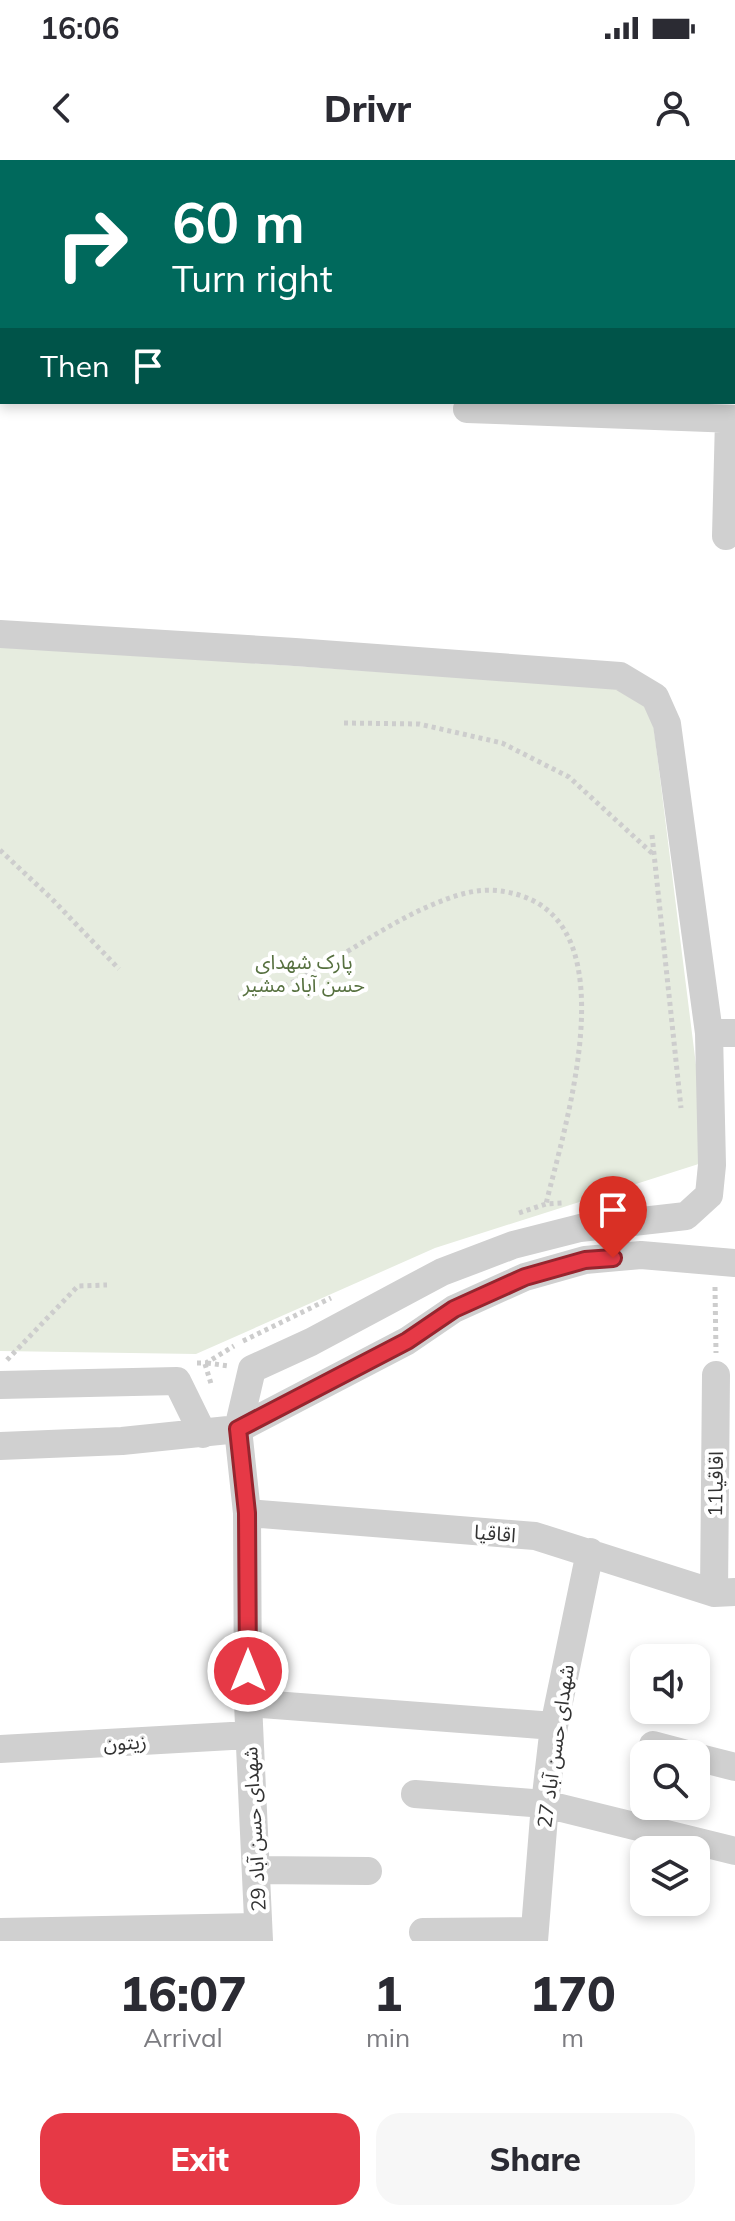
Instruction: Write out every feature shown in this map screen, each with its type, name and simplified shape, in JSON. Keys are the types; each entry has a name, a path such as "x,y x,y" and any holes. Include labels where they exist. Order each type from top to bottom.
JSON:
{"street":[{"path":"467,409 732,419 726,536"},
{"name":"شهدای حسن آباد 29","path":"0,634 620,676 655,697 667,724 722,1033 709,1195 686,1216 580,1228 513,1245 442,1272 311,1342 252,1369 238,1429 247,1513 248,1703 259,1934"},
{"path":"0,1446 122,1441 238,1429 407,1341 454,1309 525,1277 585,1260 641,1255 725,1262"},
{"name":"11اقاقیا","path":"716,1375 725,1592"},
{"path":"0,1385 177,1381 203,1434"},
{"name":"اقاقیا","path":"247,1513 535,1536 725,1592"},
{"name":"شهدای حسن آباد 27","path":"534,1936 554,1726 590,1552"},
{"path":"248,1703 554,1726"},
{"name":"زیتون","path":"0,1749 249,1735"},
{"path":"710,1761 735,1767"},
{"path":"415,1794 545,1804 735,1851"},
{"path":"256,1870 368,1871"},
{"path":"0,1932 259,1934"},
{"path":"423,1932 534,1936"}],"path":[{"path":"344,723 419,724 502,743 569,777 654,855"},
{"path":"651,825 683,1121"},
{"path":"0,850 119,969"},
{"path":"238,998 265,994 306,974 381,929 473,890 508,892 539,902 565,932 579,970 583,1019 574,1086 546,1204"},
{"path":"505,1218 546,1204 576,1202"},
{"path":"716,1375 725,1262"},
{"path":"0,1367 78,1286 107,1285"},
{"path":"191,1363 206,1363 248,1338 343,1292"}],"green space":[{"name":"پارک شهدای حسن آباد مشیر","path":"0,646 649,690 708,1161 435,1248 196,1354 0,1351"}],"route":[{"path":"248,1671 247,1513 238,1429 407,1341 454,1309 525,1277 585,1260 613,1258"}]}
